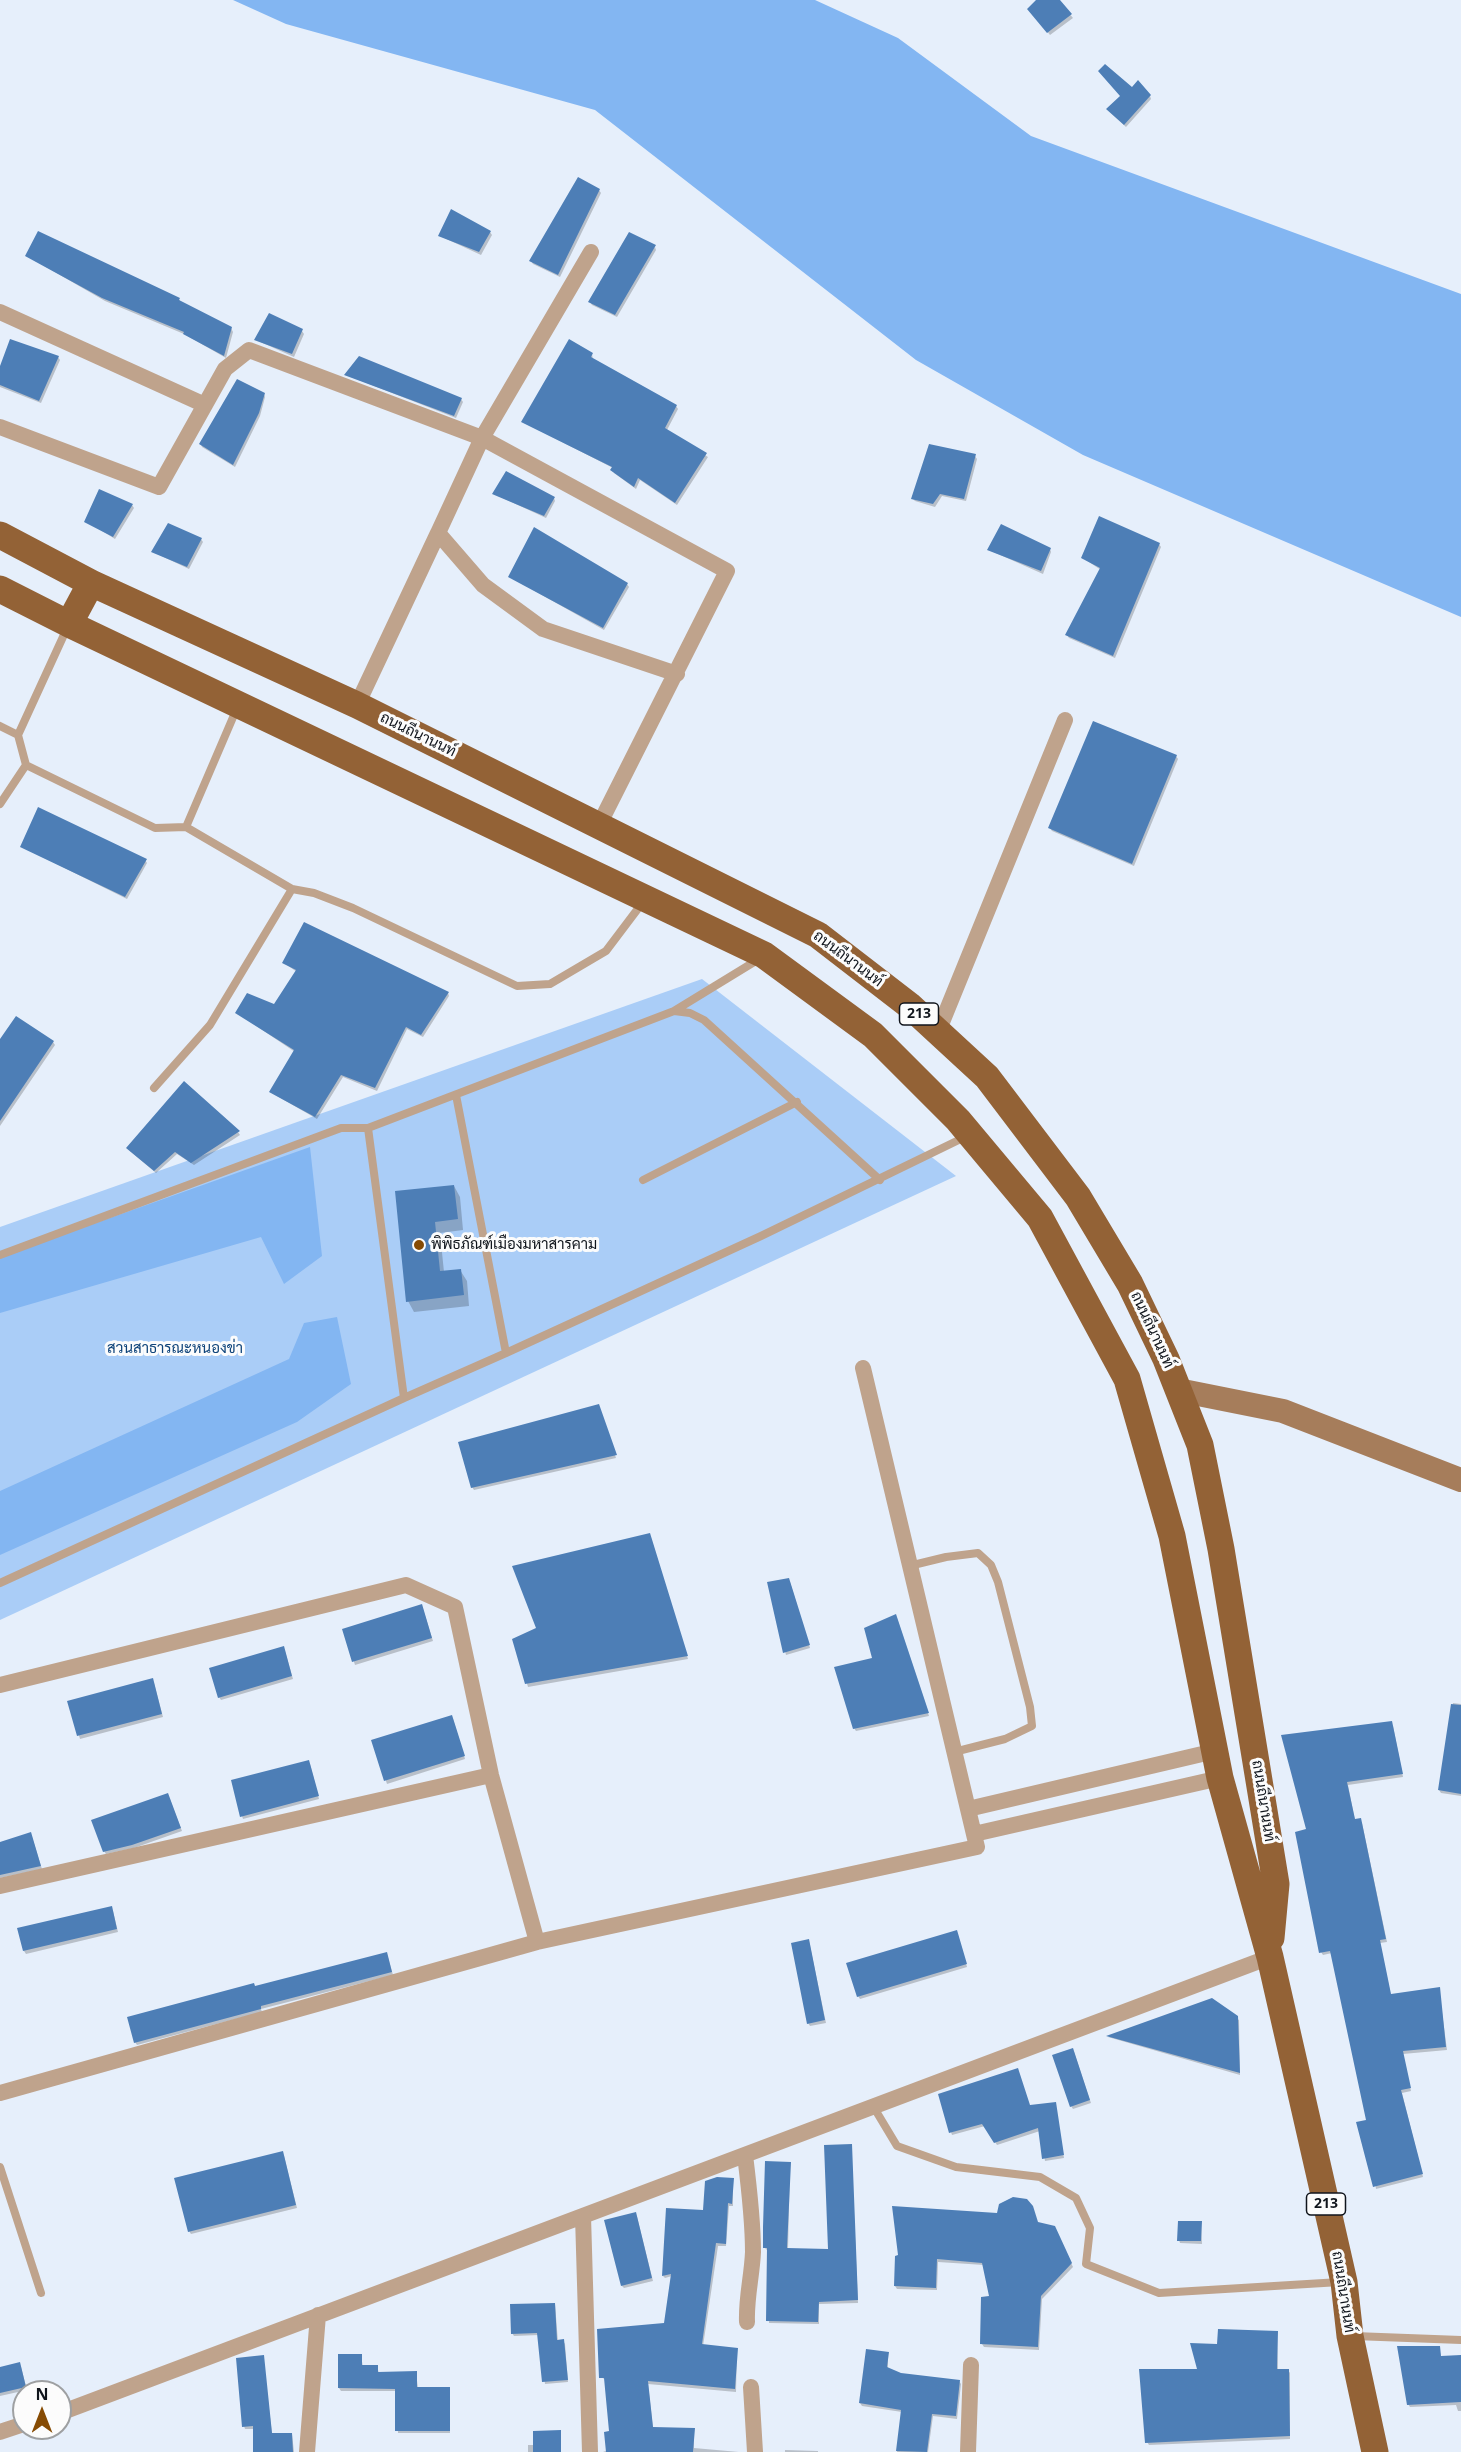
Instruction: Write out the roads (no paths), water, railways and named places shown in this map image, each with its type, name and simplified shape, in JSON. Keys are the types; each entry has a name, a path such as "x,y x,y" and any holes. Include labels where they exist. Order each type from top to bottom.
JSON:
{"main road":[{"name":"ถนนถีนานนท์","path":"0,536 91,583 357,705 818,934 910,1006 987,1077 1078,1197 1130,1284 1200,1445 1221,1549 1276,1884 1270,1957"},
{"path":"69,624 91,583"},
{"name":"ถนนถีนานนท์","path":"0,589 764,955 873,1035 970,1134 1040,1218 1127,1379 1172,1536 1220,1778 1270,1957 1344,2282 1350,2336 1375,2452"},
{"path":"1205,1708 1246,1700"}],"street":[{"path":"357,705 482,438 591,252"},
{"path":"0,312 205,405"},
{"path":"0,427 159,488 225,369 249,351 482,438 727,571 599,825"},
{"path":"438,533 483,585 543,629 677,674"},
{"path":"938,1032 1065,720"},
{"path":"0,2093 537,1942 977,1847 863,1368"},
{"path":"1178,1390 1283,1411 1461,1480"},
{"path":"0,1685 406,1585 455,1607 491,1775 537,1942"},
{"path":"968,1809 1215,1751"},
{"path":"0,1886 491,1775"},
{"path":"974,1834 1220,1778"},
{"path":"72,2408 1270,1957"},
{"path":"744,2155 751,2202 753,2254 746,2303 747,2322"},
{"path":"583,2216 591,2452"},
{"path":"307,2452 318,2315"},
{"path":"968,2452 970,2365"},
{"path":"751,2387 755,2452"}],"lane":[{"path":"0,804 26,765 18,735 69,624"},
{"path":"186,827 239,705"},
{"path":"0,726 18,735"},
{"path":"26,765 155,828 186,827 292,889 314,893 353,908 517,986 550,984 606,951 645,899"},
{"path":"154,1088 210,1025 292,889"},
{"path":"0,1255 341,1128 368,1128 674,1011 764,955"},
{"path":"674,1011 690,1013 704,1020 797,1102 880,1180"},
{"path":"456,1095 506,1353"},
{"path":"643,1180 797,1102"},
{"path":"368,1128 404,1398"},
{"path":"0,1583 880,1180 970,1134"},
{"path":"909,1566 978,1553 991,1565 1005,1604 1028,1696 1032,1726 1005,1739 954,1752"},
{"path":"873,2106 897,2146 956,2167 1040,2177 1076,2198 1090,2228 1086,2264 1159,2293 1344,2282"},
{"path":"0,2167 41,2294"},
{"path":"1350,2336 1461,2340"}],"place":[{"name":"พิพิธภัณฑ์เมืองมหาสารคาม","path":"419,1245"}],"park label":[{"name":"สวนสาธารณะหนองข่า","path":"175,1349"}]}
